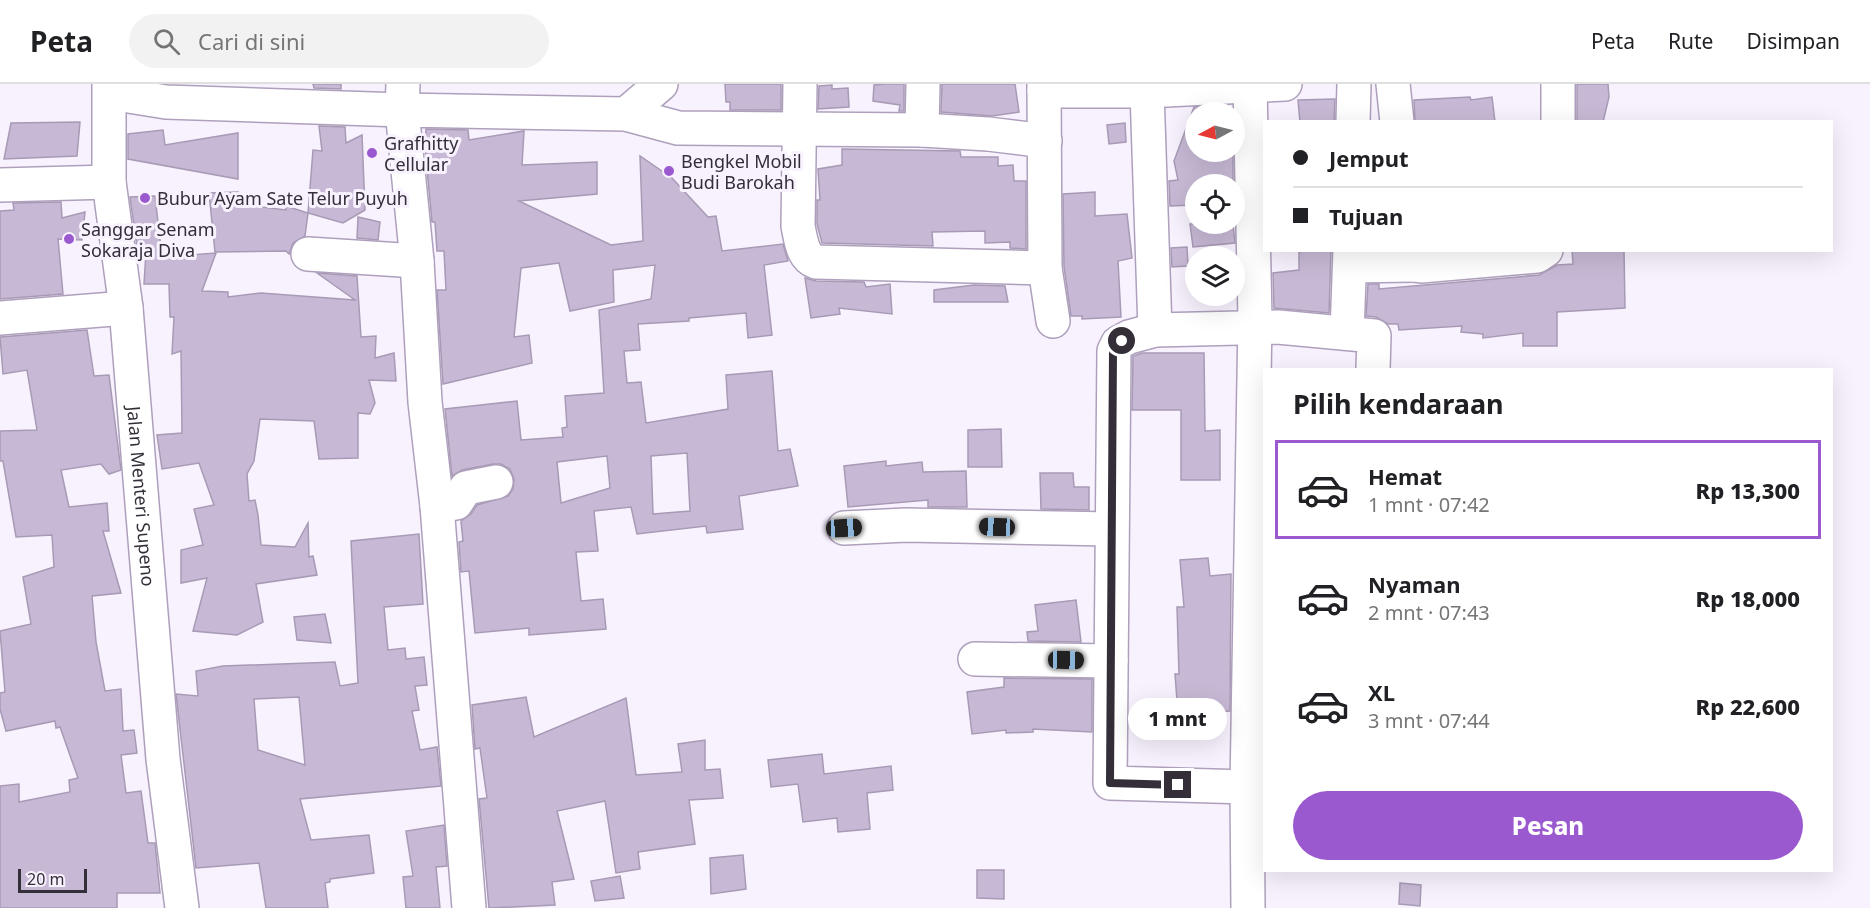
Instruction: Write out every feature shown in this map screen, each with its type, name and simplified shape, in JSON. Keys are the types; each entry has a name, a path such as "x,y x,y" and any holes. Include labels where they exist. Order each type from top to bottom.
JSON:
{"street":[{"path":"626,114 661,84"},
{"path":"678,84 678,128"},
{"path":"800,84 798,226 802,247 810,260 934,267 1045,268"},
{"path":"922,130 923,84"},
{"path":"1053,321 1045,268 1044,87 1147,91 1285,84"},
{"path":"1353,120 1354,84"},
{"path":"1393,84 1397,120"},
{"path":"1558,84 1558,120"},
{"path":"1248,908 1247,787 1255,328 1250,86"},
{"path":"109,88 166,102 403,97 626,114 678,128 800,131 922,130 988,134 1045,141"},
{"name":"Jalan Menteri Supeno","path":"109,88 109,182 126,308 163,759 182,908"},
{"path":"1147,91 1155,330"},
{"path":"403,97 417,261 425,402 437,506 469,908"},
{"path":"0,185 109,182"},
{"path":"1347,333 1350,259 1537,256 1543,252"},
{"path":"308,254 417,261"},
{"path":"0,318 126,308"},
{"path":"1247,787 1110,783 1113,351 1118,344 1129,337 1155,330 1278,327 1374,336 1373,368"},
{"path":"437,506 456,503 466,488 496,482"},
{"path":"844,528 906,525 1111,529"},
{"path":"975,659 1112,661"}],"building":[{"path":"313,84 341,84 341,89 314,88"},
{"path":"725,84 781,84 781,110 730,110 730,102 726,102"},
{"path":"904,84 904,111 899,111 900,105 873,101 874,85"},
{"path":"942,84 1015,84 1019,112 992,116 941,112"},
{"path":"1577,84 1608,84 1609,97 1603,120 1577,120"},
{"path":"832,85 832,89 848,88 849,107 818,109 819,86"},
{"path":"1470,97 1471,100 1492,97 1495,120 1415,120 1414,100"},
{"path":"1335,99 1334,120 1300,120 1298,100"},
{"path":"80,122 77,156 4,159 11,123"},
{"path":"1125,123 1126,142 1109,144 1107,125"},
{"path":"319,126 345,127 346,143 362,135 365,210 343,223 308,213 313,150 322,151"},
{"path":"426,129 468,130 469,140 524,131 522,165 597,162 597,194 519,201 611,245 643,241 640,156 672,178 708,217 716,216 722,251 783,244 788,261 764,265 772,335 748,338 746,313 689,318 689,321 638,324 640,350 624,351 627,383 641,382 646,423 728,409 726,375 772,371 778,451 790,449 798,486 739,496 743,529 707,533 706,526 637,534 631,507 594,511 598,551 576,552 581,601 603,599 606,629 529,635 529,628 475,633 469,571 461,572 459,542 463,541 461,521 471,514 477,505 508,496 513,489 514,479 510,469 501,464 462,470 452,476 445,409 517,401 521,440 563,437 562,428 567,427 565,396 604,393 599,310 651,299 655,265 613,270 614,302 570,311 559,263 521,268 514,337 529,335 532,363 443,384 437,290 446,290 444,251 437,251 425,147","holes":["687,453 690,511 653,514 651,456","607,456 610,488 561,503 557,462"]},
{"path":"163,130 165,145 238,133 238,179 128,159 128,134"},
{"path":"1185,131 1185,162 1233,162 1233,174 1185,174 1185,205 1170,206 1169,181 1178,180 1174,161"},
{"path":"842,149 960,151 961,157 998,157 998,166 1013,165 1014,181 1026,181 1026,249 1010,248 1010,242 985,243 985,231 932,232 933,246 822,243 817,224 817,200 820,200 818,169 842,165"},
{"path":"238,192 238,204 286,210 286,206 308,213 305,236 293,243 289,254 286,251 215,252 209,193"},
{"path":"1095,192 1095,216 1127,214 1132,258 1118,261 1121,317 1082,319 1082,316 1071,316 1064,267 1063,194"},
{"path":"155,196 162,257 216,253 202,291 228,292 228,297 261,293 355,300 317,273 357,276 361,337 376,336 375,358 394,353 396,381 369,380 375,403 370,414 358,413 358,458 319,459 314,421 260,419 254,461 247,474 249,501 255,500 261,545 295,547 308,523 309,557 313,556 317,575 256,584 263,622 237,635 193,631 207,578 181,583 181,550 203,545 194,509 214,505 199,463 162,469 157,435 182,433 181,351 172,354 174,317 170,317 169,284 144,284 146,252 137,247 130,197"},
{"path":"61,202 62,218 85,212 82,240 58,239 63,294 0,299 0,211 14,210 13,203"},
{"path":"358,217 380,222 378,240 357,238"},
{"path":"1191,234 1234,234 1235,243 1193,246"},
{"path":"1185,247 1185,266 1172,267 1171,248"},
{"path":"1299,252 1331,252 1329,313 1274,308 1273,273 1299,270"},
{"path":"1572,252 1624,252 1625,308 1557,312 1557,346 1523,346 1523,333 1483,338 1483,334 1461,332 1462,326 1399,330 1398,324 1388,324 1376,317 1366,316 1368,284 1379,284 1379,289 1539,275 1557,265 1573,264"},
{"path":"805,278 816,281 864,282 866,287 890,284 892,314 839,308 840,314 811,318"},
{"path":"974,285 1005,286 1008,302 934,302 934,290"},
{"path":"87,330 94,376 109,375 121,470 109,474 101,464 61,470 69,507 107,503 109,531 103,531 121,593 92,596 96,642 105,691 121,689 123,731 134,730 137,753 121,755 126,793 141,791 148,843 155,843 160,893 117,893 117,908 0,908 0,786 19,784 19,802 70,792 69,780 78,778 60,727 56,728 55,721 6,731 0,709 0,693 5,692 0,631 31,624 23,577 54,567 52,535 16,537 3,461 0,461 0,431 37,430 27,370 3,374 0,337"},
{"path":"1142,353 1204,353 1205,431 1220,430 1220,480 1181,480 1181,410 1132,410 1133,356"},
{"path":"1001,429 1002,467 968,467 968,430"},
{"path":"886,461 886,466 922,462 923,472 966,471 967,507 928,507 928,500 848,507 844,466"},
{"path":"1040,473 1073,473 1074,487 1089,487 1089,510 1041,509"},
{"path":"419,534 423,604 384,607 388,650 405,648 406,659 424,657 427,685 415,686 419,710 412,711 420,750 437,747 441,786 300,799 311,840 369,835 374,873 330,879 330,882 325,883 328,908 266,908 259,863 196,868 176,694 198,696 196,671 223,666 335,662 340,686 358,683 351,541","holes":["299,697 305,765 258,750 254,699"]},
{"path":"1208,558 1210,576 1231,574 1230,711 1178,714 1175,674 1179,674 1177,607 1184,607 1180,560"},
{"path":"1076,600 1081,642 1028,641 1027,632 1038,631 1035,605"},
{"path":"325,614 331,643 297,640 294,617"},
{"path":"1004,678 1092,679 1092,732 1033,729 1033,732 1006,733 1006,730 972,734 967,692 1004,687"},
{"path":"526,697 534,737 626,698 636,775 682,772 678,744 705,740 705,770 720,769 723,798 689,800 695,844 638,852 640,869 616,873 605,801 557,811 574,879 552,882 555,905 489,908 479,799 487,798 480,748 475,749 472,705"},
{"path":"822,754 824,774 891,766 893,790 867,793 870,829 838,832 837,818 803,822 798,784 771,787 768,760"},
{"path":"444,825 447,866 436,867 440,908 406,908 403,877 413,876 406,831"},
{"path":"743,855 746,889 711,894 710,858"},
{"path":"977,870 1004,870 1004,899 977,898"},
{"path":"620,876 624,898 595,901 591,881"},
{"path":"1400,883 1421,885 1420,906 1399,904"}],"place":[{"name":"Grafhitty Cellular","path":"372,153"},
{"name":"Bengkel Mobil Budi Barokah","path":"669,171"},
{"name":"Bubur Ayam Sate Telur Puyuh","path":"145,198"},
{"name":"Sanggar Senam Sokaraja Diva","path":"69,239"}],"route":[{"path":"1122,341 1113,351 1110,783 1178,785"}]}
